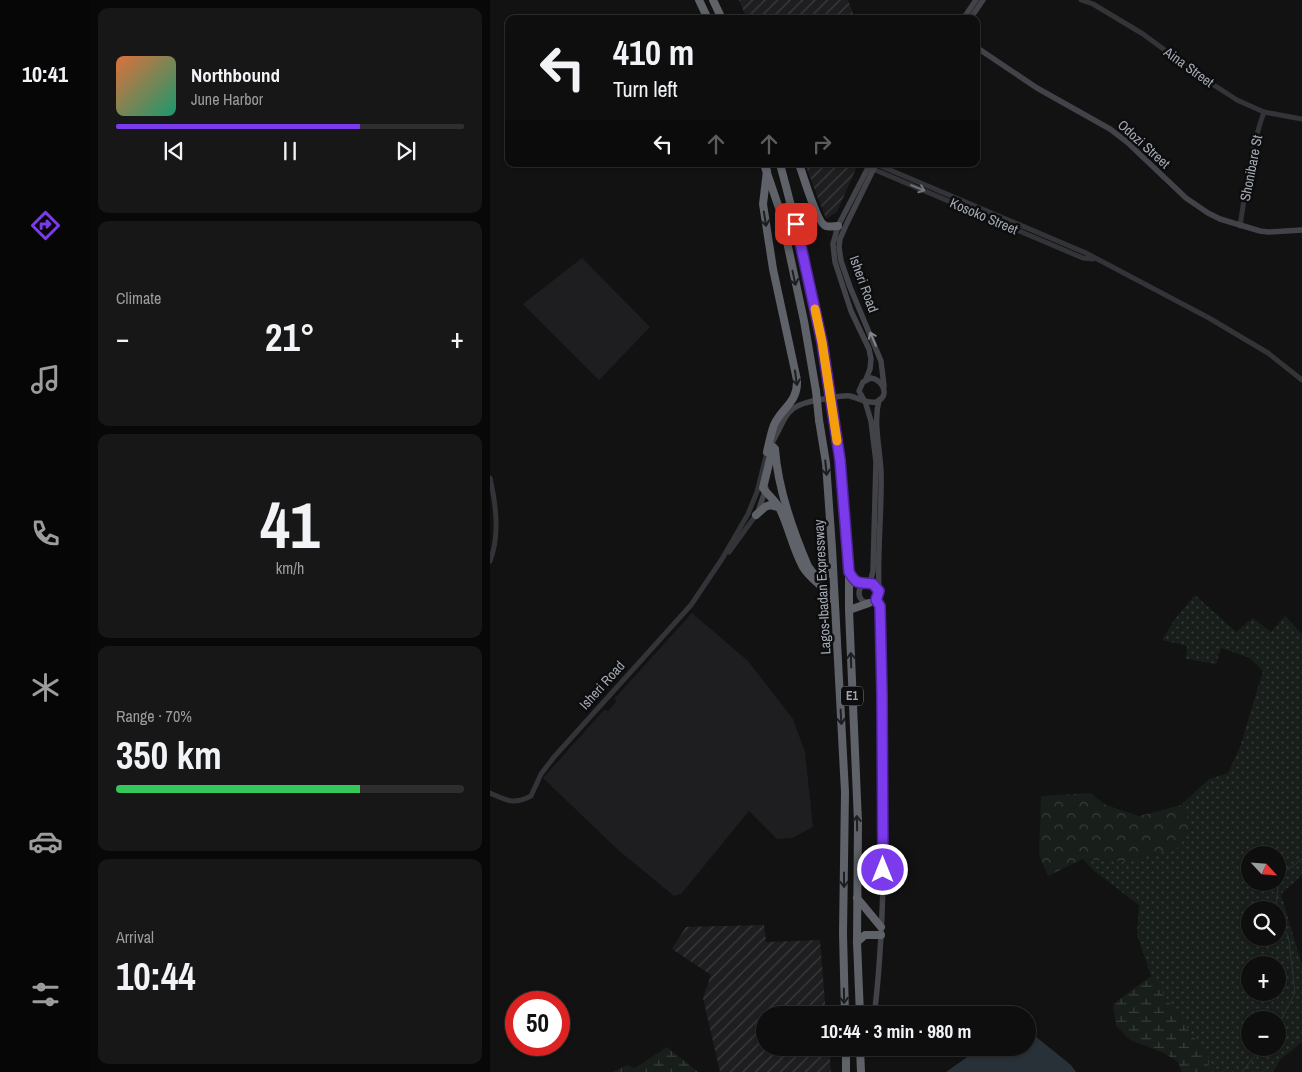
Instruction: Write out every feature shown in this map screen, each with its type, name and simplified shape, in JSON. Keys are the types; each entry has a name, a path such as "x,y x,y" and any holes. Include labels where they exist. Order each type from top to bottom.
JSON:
{"highway":[{"path":"699,0 706,15"},
{"path":"713,0 720,15"},
{"path":"766,167 763,204 773,269 798,389 795,398 775,424 767,452"},
{"name":"Lagos-Ibadan Expressway","path":"766,167 781,214 804,322 826,463 836,608 845,792 845,1006"},
{"name":"Lagos-Ibadan Expressway","path":"781,167 793,211 822,342 840,460 849,572 858,822 856,942 860,1006"},
{"path":"800,167 821,222 827,227 838,226"},
{"path":"775,438 763,488 780,509 803,567 810,577 832,597 836,608"},
{"path":"775,449 786,505 800,546 808,566 820,578 828,574 830,570 832,548"},
{"path":"756,515 770,504 780,509"},
{"path":"849,572 856,582 867,583"},
{"path":"849,610 873,601"},
{"path":"857,898 882,927"},
{"path":"856,942 869,934 881,935"},
{"path":"846,1056 846,1072"},
{"path":"860,1056 861,1072"}],"main road":[{"path":"966,15 976,0"},
{"path":"973,15 983,0"},
{"name":"Odozi Street","path":"980,50 1037,88 1110,129 1127,142 1186,198 1208,213 1240,226 1268,232 1302,230"},
{"name":"Isheri Road","path":"849,396 866,379 872,359 851,311 833,251 833,244 838,226 873,167"},
{"name":"Isheri Road","path":"767,452 782,422 796,406 808,402 849,396 870,402 879,400 884,394 881,361 850,287 841,262 839,248 840,239 873,167"},
{"path":"866,379 877,379 884,386"},
{"path":"860,386 859,391 865,400 871,421 876,462 873,571 867,583 860,589 859,596 863,601 873,601 880,606 882,927 875,1006"},
{"path":"873,601 879,591 881,471 876,411 879,400"},
{"name":"Isheri Road","path":"756,515 765,491 779,434 789,416 808,402"},
{"path":"867,583 876,586 879,591"}],"street":[{"name":"Aina Street","path":"1081,0 1093,4 1143,34 1200,76 1237,100 1264,112 1302,119"},
{"name":"Shonibare St","path":"1240,226 1250,163 1264,112"},
{"name":"Kosoko Street","path":"878,167 938,196 1083,258 1096,259"},
{"name":"Kosoko Street","path":"879,167 940,190 1096,259 1224,327 1268,353 1302,380"},
{"path":"938,196 940,190"},
{"name":"Isheri Road","path":"490,793 513,802 531,796 540,774 691,606 722,560 754,502 767,452"},
{"path":"490,478 494,498 496,528 490,561"},
{"name":"Isheri Road","path":"722,560 756,515"}],"shaded area":[{"path":"739,0 848,0 854,15 745,15"},
{"path":"806,167 857,167 837,212 826,219"},
{"path":"582,258 650,327 599,380 523,304"},
{"path":"692,613 748,661 793,719 805,752 813,827 792,838 777,839 749,811 681,894 674,896 617,849 543,778 604,710 608,711 616,702 615,698"},
{"path":"764,925 766,942 820,940 825,1006 756,1006 756,1056 830,1056 831,1072 720,1072 703,998 711,975 672,949 686,927"},
{"path":"1036,1037 1071,1065 1076,1072 946,1072 969,1056 1036,1056"}],"green space":[{"path":"1195,595 1236,632 1253,618 1271,632 1285,616 1302,634 1302,875 1286,889 1286,846 1241,846 1241,891 1284,891 1281,894 1283,901 1241,901 1241,946 1286,946 1286,911 1302,965 1302,1042 1286,1055 1286,1011 1241,1011 1241,1056 1285,1056 1273,1072 1208,1072 1209,1059 1151,976 1137,934 1139,905 1093,870 1083,859 1125,862 1192,828 1181,805 1209,779 1228,773 1240,747 1263,671 1250,658 1221,648 1216,664 1186,659 1187,646 1162,640 1175,619"},
{"path":"1090,793 1106,805 1139,816 1181,805 1192,828 1178,848 1125,862 1083,859 1048,876 1039,855 1041,796"},
{"path":"1151,976 1209,1059 1208,1072 1182,1072 1178,1062 1164,1053 1130,1040 1116,1026 1113,1004"},
{"path":"667,1047 698,1072 612,1072 627,1065 635,1068"}],"waterway":[{"path":"1286,1011 1295,993 1289,940 1276,904 1279,877 1302,859"},
{"path":"1242,1072 1255,1056"}],"slow traffic":[{"path":"815,309 837,441"}],"route":[{"path":"796,224 822,342 840,460 849,572 856,582 873,584 879,591 876,600 880,606 883,870"}]}
